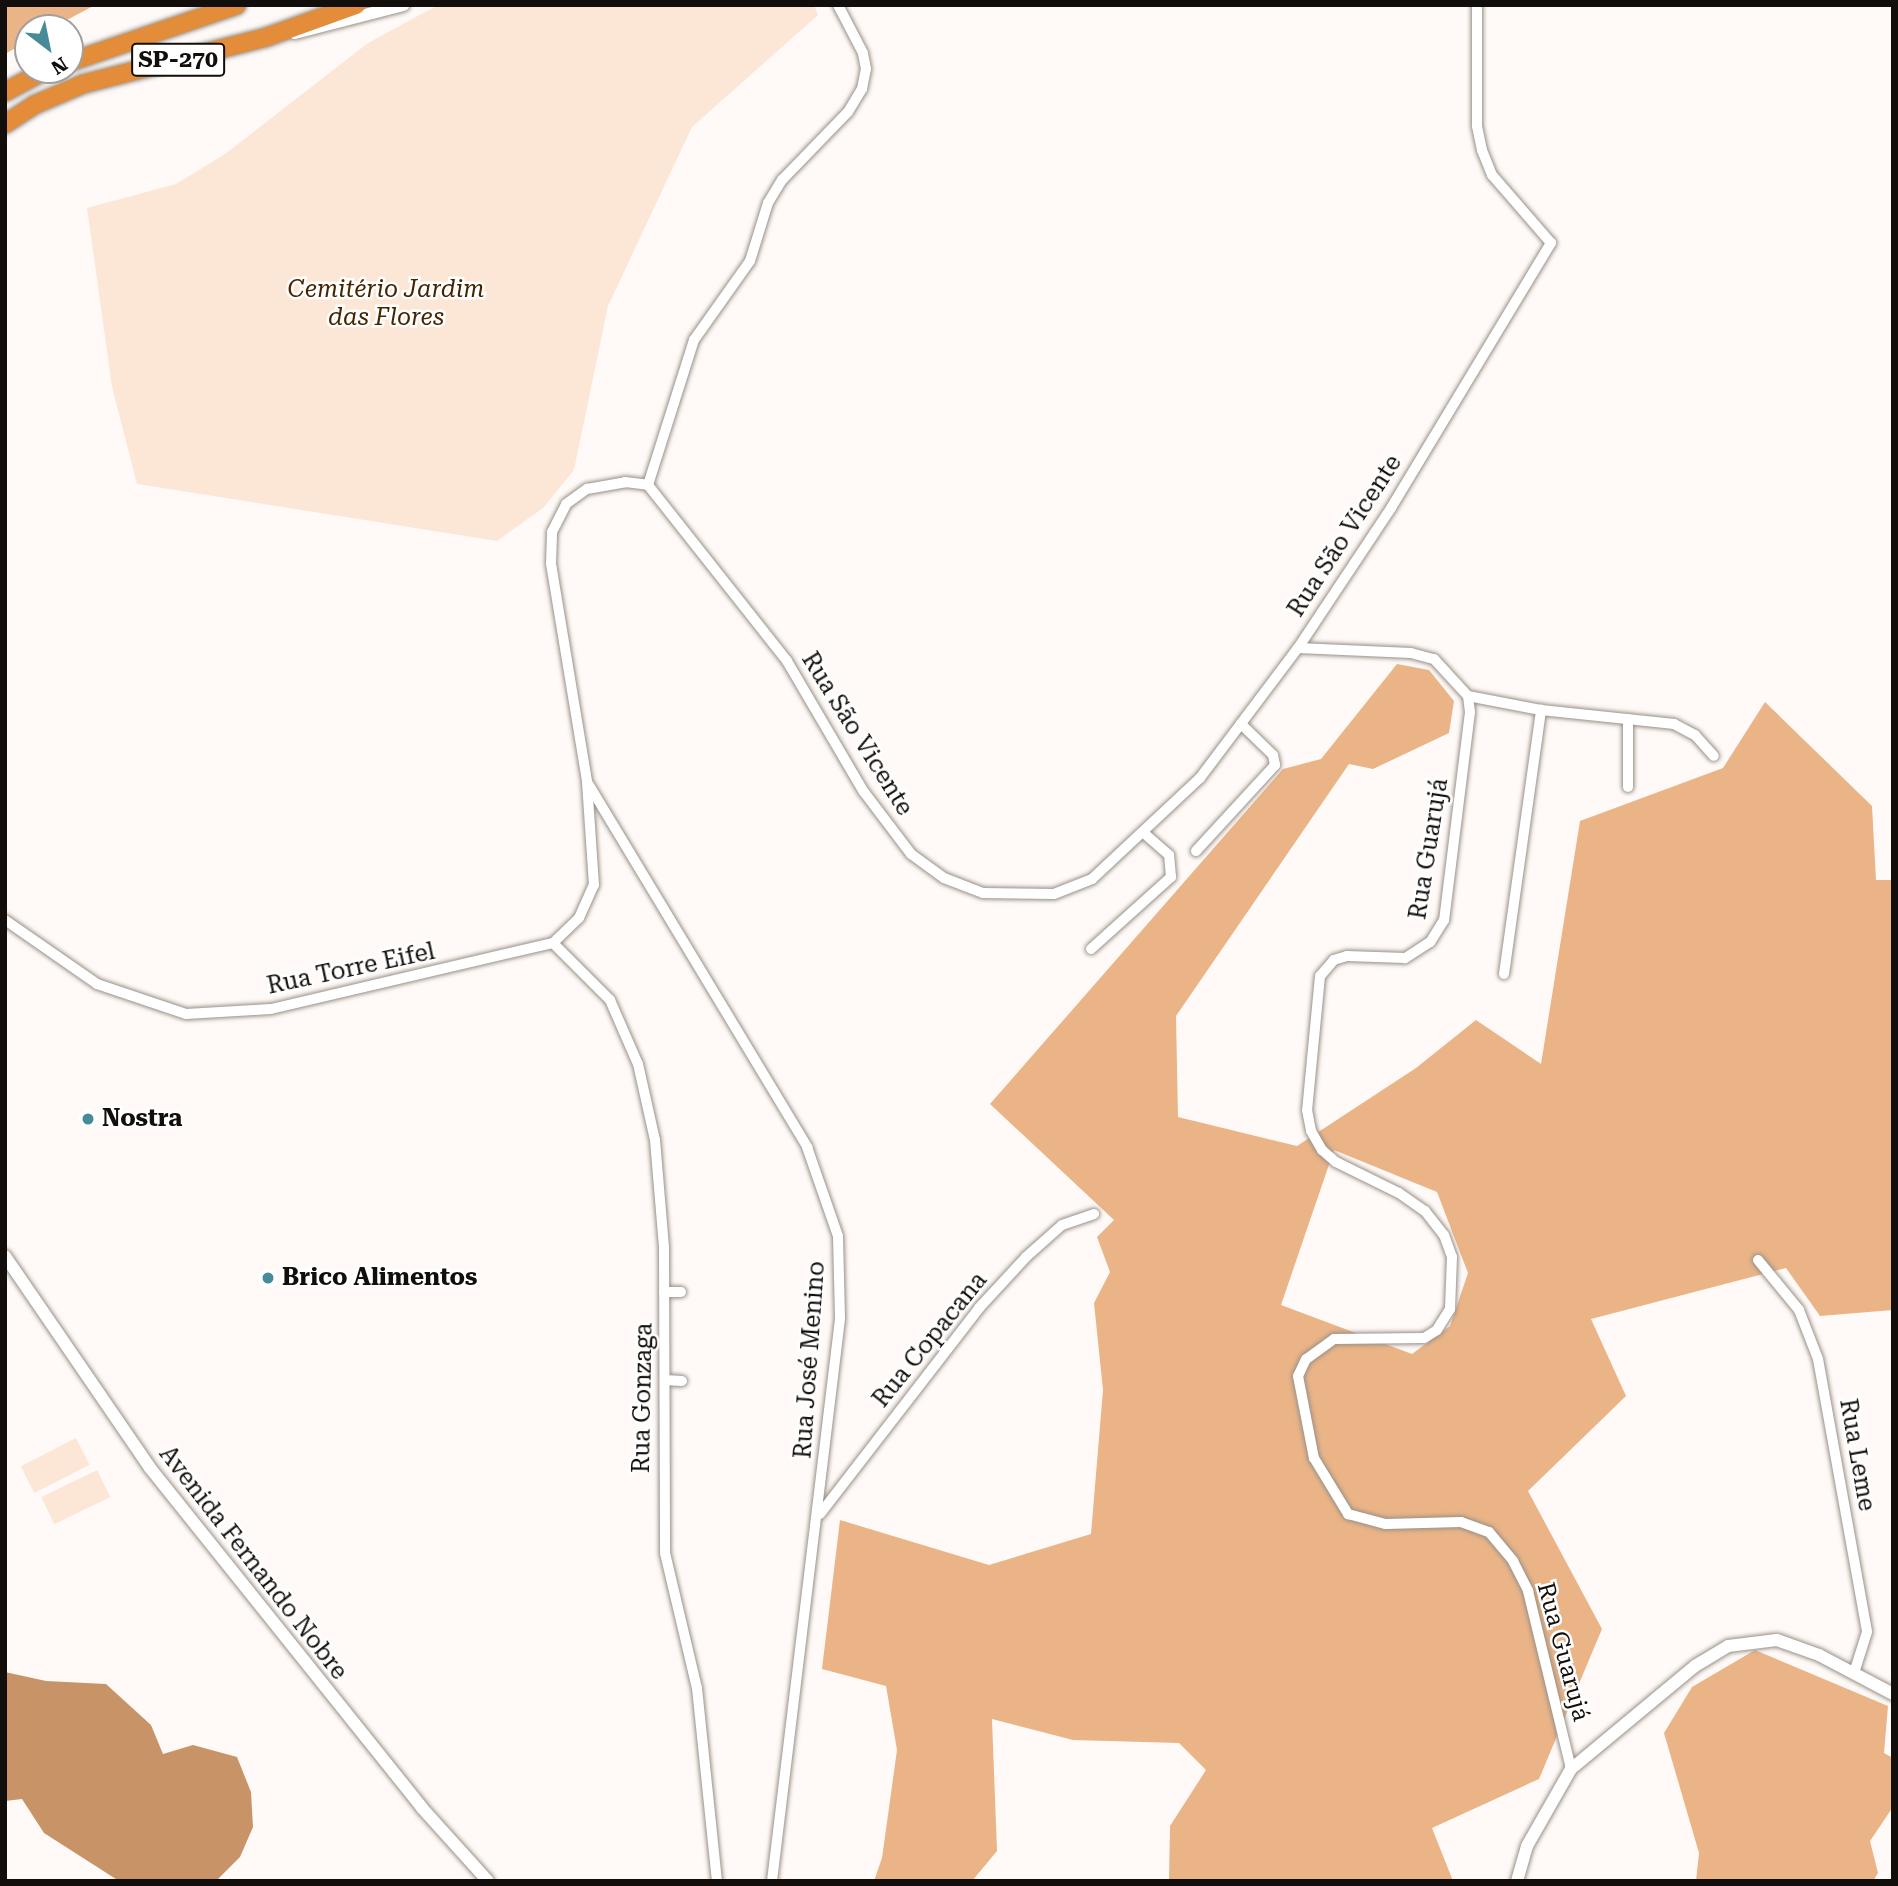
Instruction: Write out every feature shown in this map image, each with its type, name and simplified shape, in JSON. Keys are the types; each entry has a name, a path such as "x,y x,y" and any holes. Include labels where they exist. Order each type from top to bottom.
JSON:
{"highway":[{"name":"SP-270","path":"84,57 237,5"},
{"name":"SP-270","path":"5,124 34,105 83,84 267,37 356,5"}],"main road":[{"path":"267,37 337,25 403,5"},
{"name":"Avenida Fernando Nobre","path":"5,1256 150,1468 422,1808 488,1881"},
{"path":"1517,1881 1527,1846 1571,1769 1695,1666 1728,1646 1777,1640 1854,1673 1893,1694"}],"street":[{"path":"553,943 579,918 594,885 587,781 551,564 552,532 566,504 587,489 625,482 648,485 701,327 750,261 768,203 782,180 848,111 862,89 866,69 863,53 838,5"},
{"name":"Rua São Vicente","path":"648,485 787,661 864,792 911,854 936,872 983,894 1054,894 1092,878 1144,833 1200,778 1298,648 1391,508 1551,243 1492,175 1482,150 1477,126 1477,5"},
{"path":"1298,648 1412,653 1434,660 1468,696 1541,710 1628,719 1685,729 1714,756"},
{"name":"Rua Guarujá","path":"1468,696 1468,730 1444,920 1430,942 1405,958 1347,956 1334,960 1320,976 1307,1110 1311,1131 1322,1150 1336,1163 1425,1211 1444,1235 1452,1257 1450,1309 1437,1330 1424,1338 1348,1338 1318,1346 1297,1376 1299,1398 1314,1458 1335,1499 1348,1514 1386,1524 1461,1522 1489,1532 1513,1560 1528,1591 1571,1769"},
{"path":"1504,974 1541,710"},
{"path":"1628,719 1628,787"},
{"path":"1196,851 1275,765 1273,755 1241,724"},
{"name":"Rua José Menino","path":"587,781 807,1147 828,1196 842,1274 818,1516 772,1881"},
{"path":"1091,949 1171,877 1169,855 1144,833"},
{"name":"Rua Torre Eifel","path":"5,920 32,934 97,984 186,1014 271,1009 553,943"},
{"name":"Rua Gonzaga","path":"553,943 610,1000 638,1064 660,1180 664,1292 665,1553 697,1688 718,1881"},
{"name":"Rua Copacana","path":"818,1516 979,1308 1026,1257 1062,1225 1094,1214"},
{"name":"Rua Leme","path":"1758,1260 1786,1289 1810,1329 1838,1491 1867,1632 1854,1673"},
{"path":"664,1292 681,1292"},
{"path":"665,1380 681,1381"}],"green space":[{"name":"Cemitério Jardim das Flores","path":"438,5 814,5 818,15 692,127 608,306 574,470 543,508 497,541 137,484 112,387 87,208 176,184 225,154 368,43"},
{"path":"76,1438 90,1465 34,1493 21,1466"},
{"path":"97,1470 110,1497 54,1524 41,1497"}],"shaded area":[{"path":"5,5 95,5 78,14 14,14 14,49 5,54"},
{"path":"1397,664 1429,670 1454,701 1449,733 1373,769 1349,764 1176,1016 1178,1117 1297,1146 1416,1068 1476,1020 1541,1064 1580,821 1723,768 1765,702 1872,806 1876,880 1893,880 1893,1310 1820,1316 1786,1268 1591,1319 1626,1396 1528,1491 1602,1629 1539,1779 1432,1828 1453,1881 1169,1881 1170,1826 1206,1770 1179,1743 1073,1740 992,1719 997,1851 972,1881 874,1881 882,1858 897,1750 886,1686 822,1669 840,1520 989,1565 1091,1534 1103,1390 1094,1303 1110,1272 1097,1237 1114,1220 990,1104 1283,769 1321,759","holes":["1334,1150 1437,1192 1468,1273 1450,1326 1412,1354 1281,1305"]},
{"path":"1755,1650 1888,1706 1884,1753 1893,1758 1893,1807 1870,1841 1878,1873 1873,1881 1696,1881 1699,1853 1664,1733 1692,1687"},
{"path":"5,1672 46,1681 106,1684 151,1725 163,1754 193,1745 237,1757 251,1792 253,1827 240,1857 216,1881 119,1881 44,1833 22,1799 5,1801"}],"place":[{"name":"Nostra","path":"88,1119"},
{"name":"Brico Alimentos","path":"268,1278"}]}
